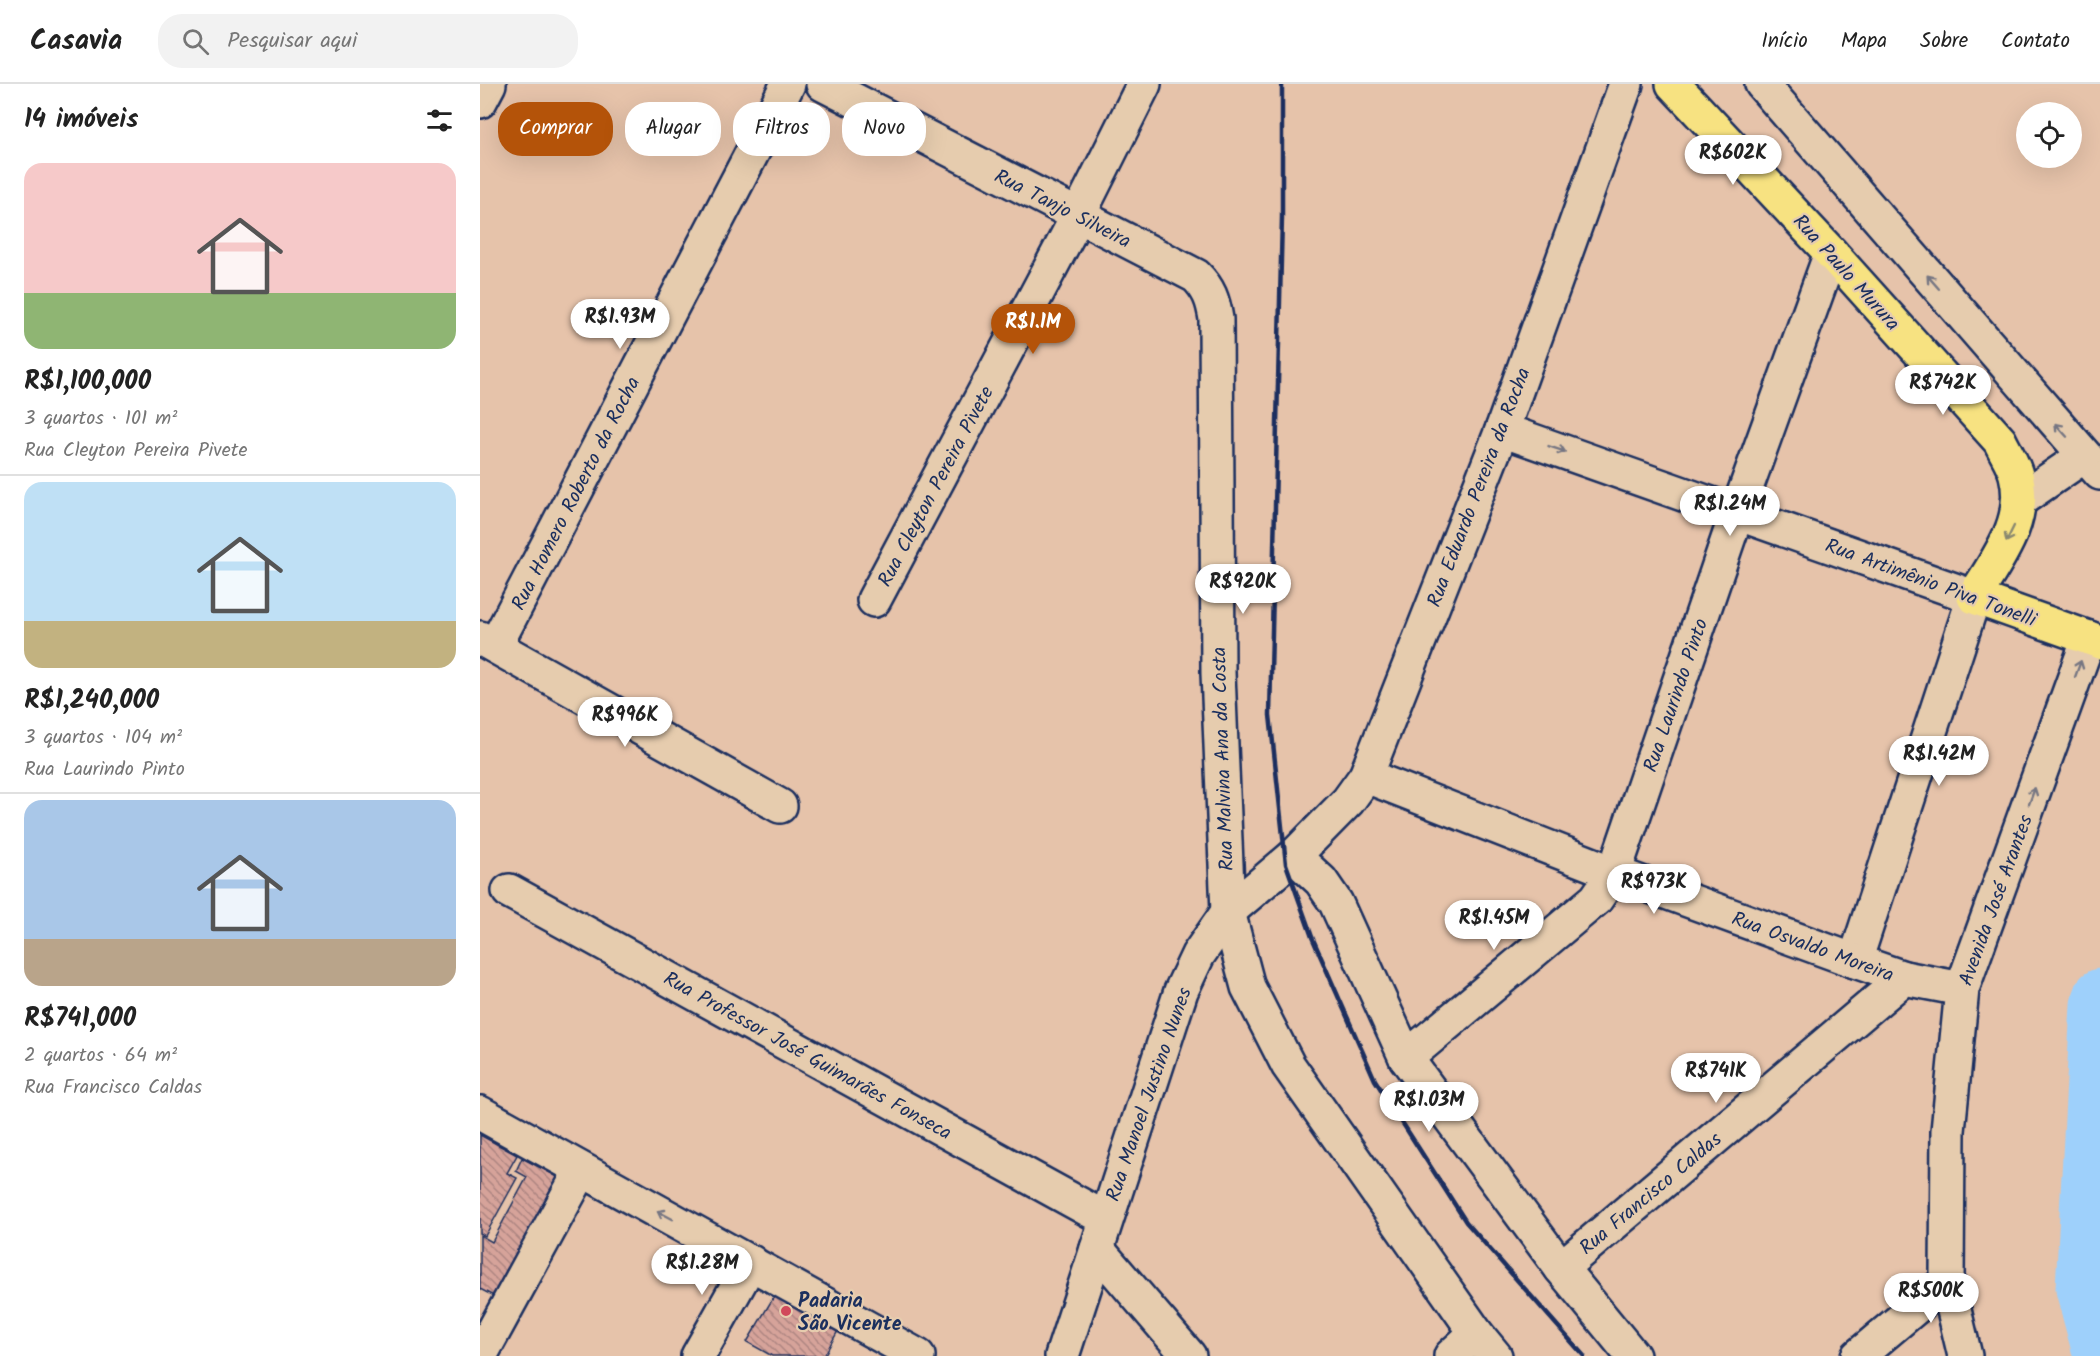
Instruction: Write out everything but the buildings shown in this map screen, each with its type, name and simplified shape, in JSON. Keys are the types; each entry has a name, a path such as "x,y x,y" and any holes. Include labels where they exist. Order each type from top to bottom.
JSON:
{"main road":[{"name":"Rua Paulo Murura","path":"1673,84 1831,253 2000,441 2016,473 2020,500 2017,520 1974,597"},
{"name":"Rua Artimênio Piva Tonelli","path":"1974,597 2096,632"}],"street":[{"path":"480,100 489,84"},
{"name":"Rua Homero Roberto da Rocha","path":"487,642 788,84"},
{"name":"Rua Tanjo Silveira","path":"823,84 1196,276 1206,286 1212,298 1216,318"},
{"name":"Rua Cleyton Pereira Pivete","path":"874,600 1078,216 1144,84"},
{"name":"Rua Eduardo Pereira da Rocha","path":"1290,860 1348,801 1366,776 1502,430 1626,84"},
{"path":"1762,84 2092,464 2020,500"},
{"name":"Rua Laurindo Pinto","path":"1406,1058 1596,899 1614,873 1737,513 1831,253"},
{"name":"Rua Malvina Ana da Costa","path":"1216,318 1218,673 1228,912 1248,987 1288,1065 1486,1345"},
{"name":"Rua Artimênio Piva Tonelli","path":"1502,430 1974,597"},
{"path":"1855,962 1974,597"},
{"name":"Avenida José Arantes","path":"1965,1356 1947,1281 1948,1131 1962,989 2096,632"},
{"path":"487,642 780,806"},
{"name":"Rua Osvaldo Moreira","path":"1366,776 1614,873 1855,962 1905,978 1962,989"},
{"path":"1290,860 1321,881 1336,903 1406,1058 1561,1268 1633,1356"},
{"name":"Rua Manoel Justino Nunes","path":"1062,1356 1180,992 1198,955 1228,912 1290,860"},
{"name":"Rua Professor José Guimarães Fonseca","path":"509,891 1101,1234"},
{"name":"Rua Francisco Caldas","path":"1561,1268 1905,978"},
{"path":"480,1113 918,1356"},
{"path":"480,1356 489,1321 581,1170"},
{"path":"1101,1234 1189,1356"},
{"path":"698,1356 751,1262"},
{"path":"1858,1356 1947,1281"},
{"path":"1451,1356 1486,1345"}],"waterway":[{"path":"2099,1356 2081,1289 2096,1005 2100,994"}],"railway":[{"path":"1282,84 1282,217 1270,715 1286,864 1312,937 1375,1080 1466,1222 1584,1356"}],"place":[{"name":"Padaria São Vicente","path":"786,1311"}]}
